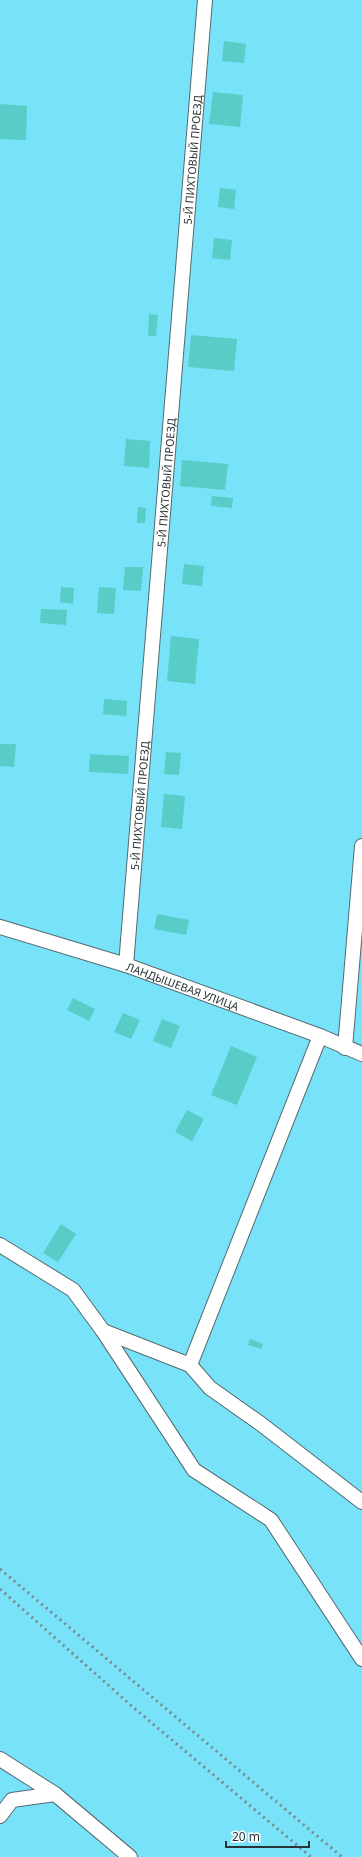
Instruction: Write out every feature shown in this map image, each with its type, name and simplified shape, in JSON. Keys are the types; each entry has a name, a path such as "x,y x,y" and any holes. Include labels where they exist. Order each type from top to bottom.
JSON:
{"lane":[{"name":"5-Й ПИХТОВЫЙ ПРОЕЗД","path":"126,966 205,0"},
{"path":"345,1048 362,846"},
{"name":"ЛАНДЫШЕВАЯ УЛИЦА","path":"0,927 126,966 320,1036 362,1054"},
{"path":"190,1365 320,1036"},
{"path":"0,1245 72,1290 103,1331 194,1470 271,1520 362,1659"},
{"path":"103,1331 190,1365 210,1388 261,1424 362,1502"},
{"path":"0,1759 55,1794 130,1857"},
{"path":"0,1816 12,1800 55,1794"}],"shaded area":[{"path":"0,0 362,0 362,1857 0,1857"}],"building":[{"path":"224,41 246,44 244,63 222,61"},
{"path":"213,92 243,95 240,127 209,124"},
{"path":"0,104 27,106 26,140 0,139"},
{"path":"220,188 236,190 234,209 218,207"},
{"path":"214,238 232,240 230,260 212,258"},
{"path":"149,314 158,315 156,336 148,336"},
{"path":"191,335 237,339 234,371 188,367"},
{"path":"126,439 150,441 149,468 124,466"},
{"path":"182,460 228,464 225,490 180,486"},
{"path":"212,496 233,498 232,508 211,506"},
{"path":"138,507 146,508 145,523 137,523"},
{"path":"184,564 204,566 202,586 182,584"},
{"path":"125,567 143,567 141,591 123,590"},
{"path":"61,587 74,588 73,604 60,602"},
{"path":"99,587 116,588 114,614 97,613"},
{"path":"41,609 67,610 66,625 40,623"},
{"path":"171,636 199,639 195,684 167,681"},
{"path":"104,699 127,701 126,716 103,714"},
{"path":"0,744 16,744 14,767 0,766"},
{"path":"166,752 181,753 179,775 164,774"},
{"path":"90,754 129,756 128,774 89,772"},
{"path":"164,794 185,796 182,829 161,827"},
{"path":"157,914 189,920 186,935 154,929"},
{"path":"73,998 95,1009 89,1021 67,1010"},
{"path":"123,1013 140,1020 131,1039 114,1032"},
{"path":"162,1019 180,1026 171,1048 153,1041"},
{"path":"231,1046 257,1057 237,1105 211,1095"},
{"path":"187,1110 204,1119 192,1141 175,1132"},
{"path":"61,1224 76,1234 58,1262 43,1253"},
{"path":"250,1339 263,1344 261,1349 248,1345"}],"railway":[{"path":"0,1569 342,1857"},
{"path":"0,1589 134,1708 311,1857"}]}
